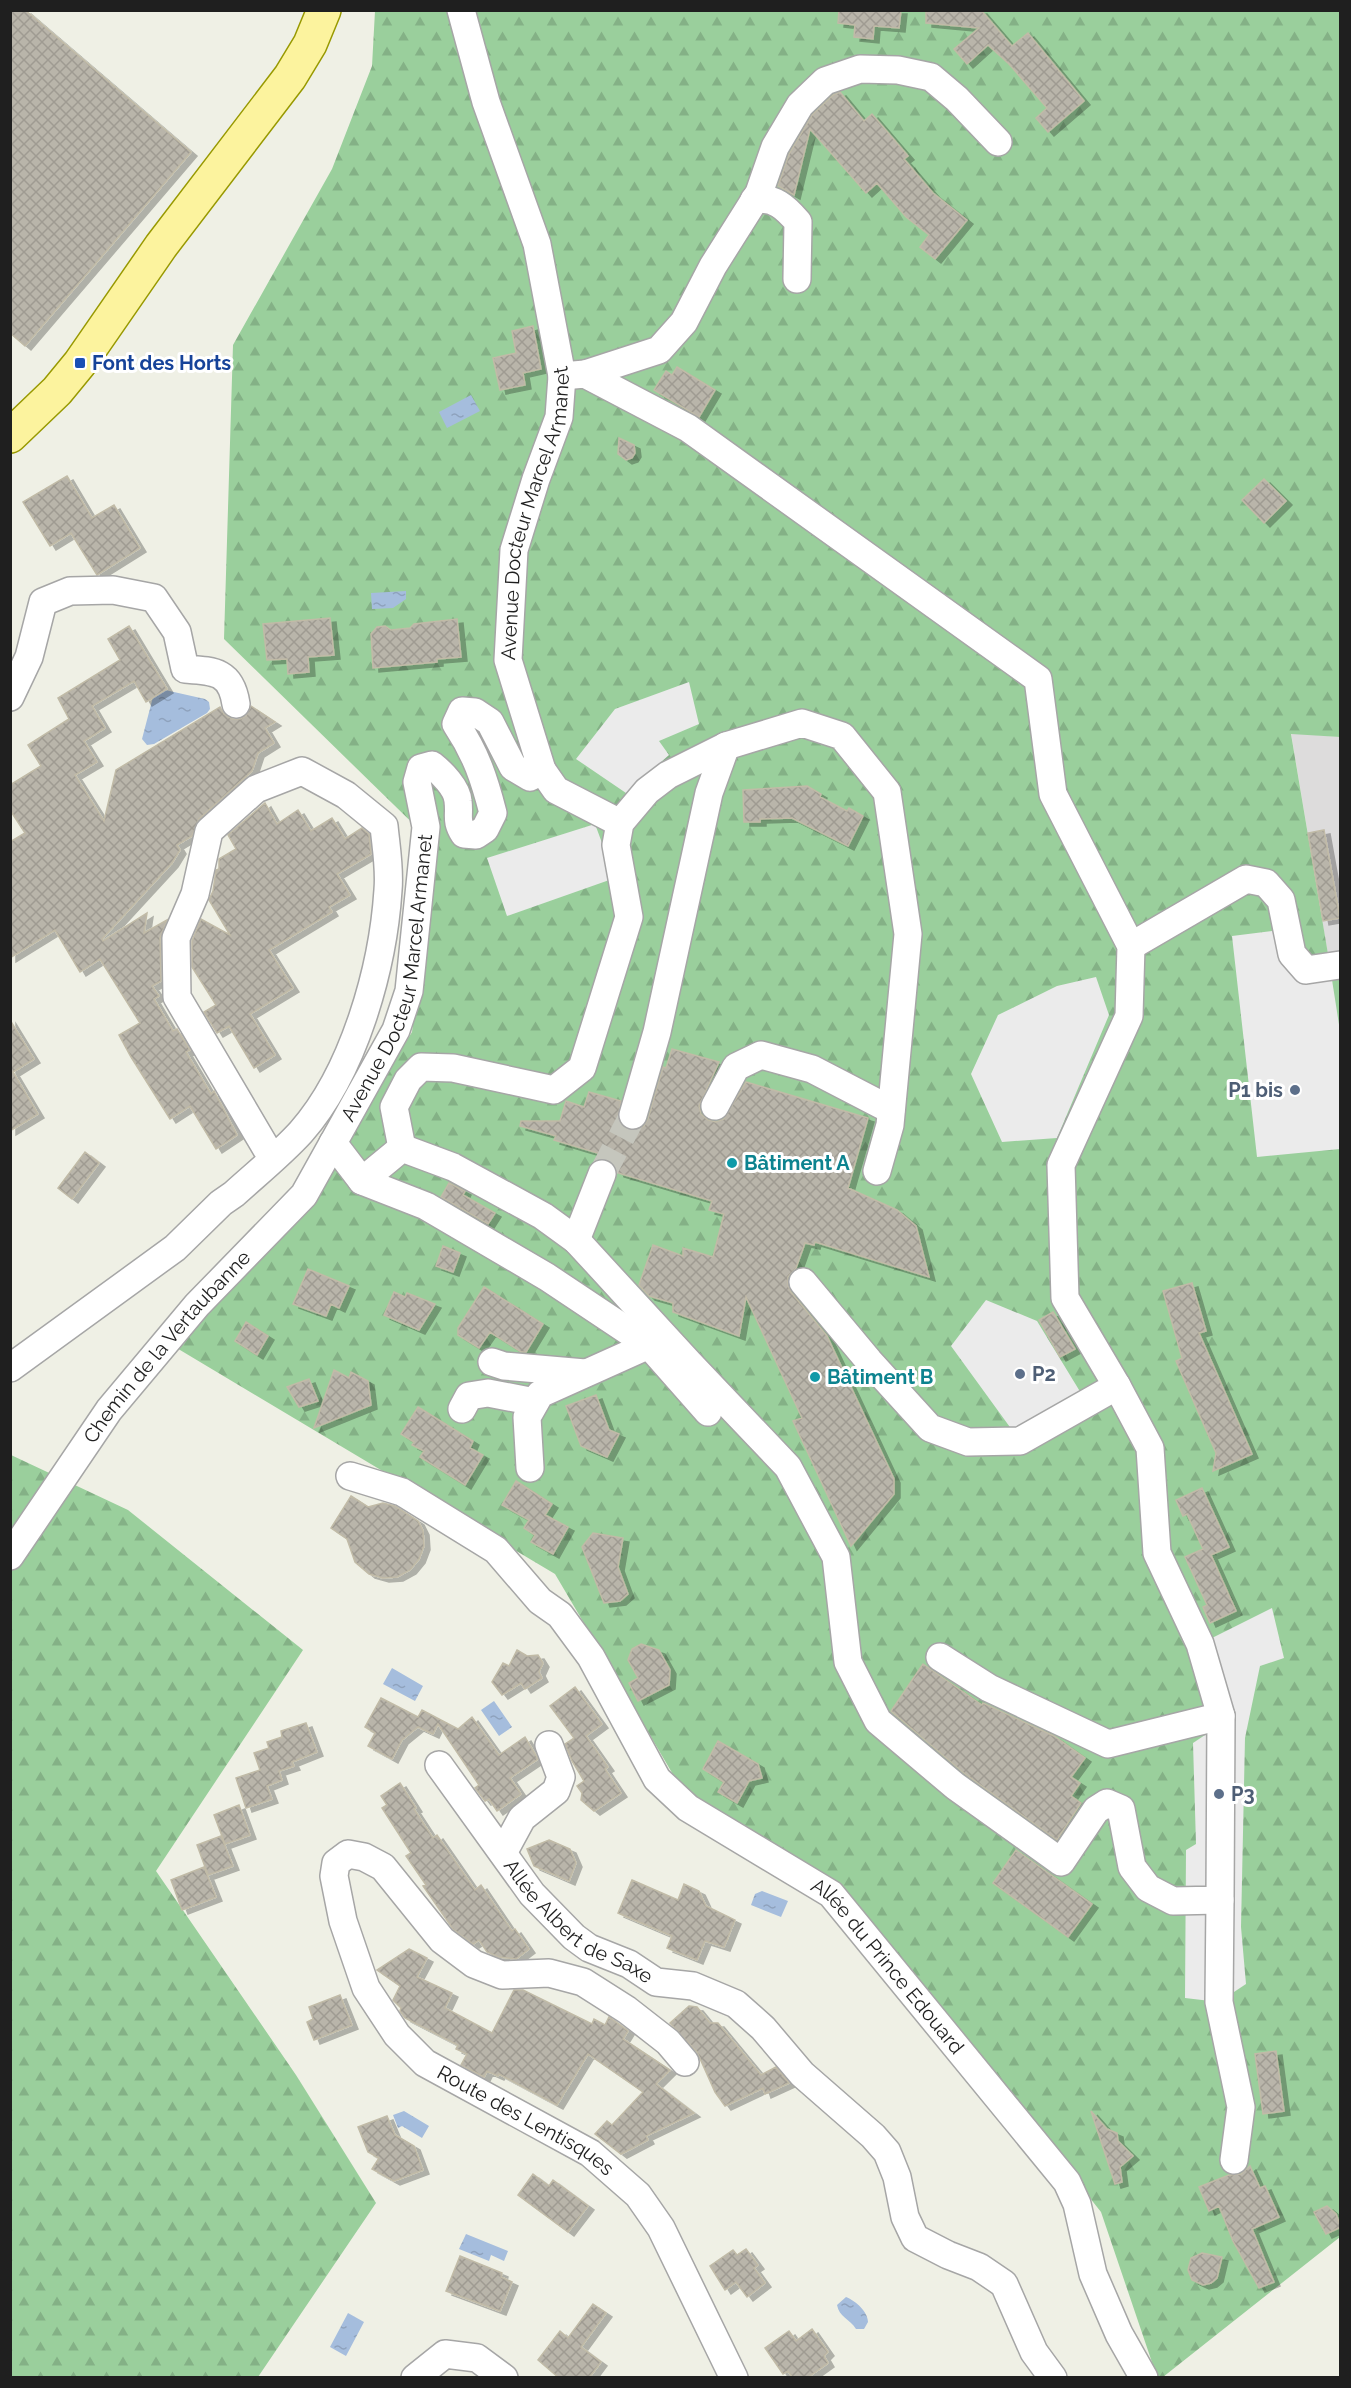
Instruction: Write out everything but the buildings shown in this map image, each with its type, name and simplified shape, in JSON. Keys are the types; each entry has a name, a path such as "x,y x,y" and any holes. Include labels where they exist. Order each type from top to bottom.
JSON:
{"main road":[{"path":"10,436 57,391 161,246 290,77 310,44 324,10"},
{"path":"10,426 43,379 101,310 161,246"}],"street":[{"name":"Avenue Docteur Marcel Armanet","path":"362,1181 333,1143 396,1030 409,991 426,827 417,782 421,768 432,765 443,775 459,798 457,823 464,834 476,835 484,829 493,813 473,750 456,724 462,711 475,712 490,722 513,767 530,777 542,770 508,660 514,550 536,479 574,375 537,244 486,102 461,10"},
{"path":"574,375 659,350 684,322 713,267 759,193 775,147 800,105 825,81 860,69 898,70 931,77 957,99 998,142"},
{"path":"754,200 763,198 779,204 798,222 798,279"},
{"path":"574,375 688,428 1038,679 1053,794 1131,946 1129,1016 1061,1165 1065,1298 1117,1386 1150,1448 1157,1553 1200,1644 1221,1716 1219,2002 1241,2107 1234,2160"},
{"path":"10,697 29,657 43,602 70,591 113,590 154,598 177,632 185,669 221,675 234,686 236,704"},
{"path":"402,1148 394,1107 408,1080 422,1068 453,1068 554,1090 582,1068 629,917 616,845 620,823 647,791 668,775 726,746 802,723 842,736 887,792 908,934 890,1125 877,1172"},
{"path":"633,1116 657,1032 709,793 726,746"},
{"path":"542,770 556,790 620,823"},
{"path":"10,1368 175,1248 221,1203 234,1194 301,1131 325,1098 354,1040 378,966 389,888 384,826 346,795 302,771 256,789 209,831 195,894 177,938 177,997 272,1158"},
{"path":"1131,946 1246,879 1266,883 1281,900 1292,954 1306,970 1341,965"},
{"path":"715,1106 736,1067 761,1055 812,1069 891,1110"},
{"name":"Chemin de la Vertaubanne","path":"10,1557 109,1410 197,1305 304,1195 333,1143"},
{"path":"402,1148 362,1181 426,1206 547,1277 649,1345 708,1412"},
{"path":"402,1148 453,1167 543,1216 576,1240 689,1364 788,1467 836,1557 848,1662 878,1721 955,1786 1061,1862 1096,1810 1107,1803 1121,1809 1132,1867 1149,1888 1173,1901 1220,1900"},
{"path":"576,1240 602,1174"},
{"path":"803,1282 869,1361 930,1428 968,1442 1020,1441 1117,1386"},
{"path":"530,1468 527,1417 540,1394 649,1345"},
{"path":"492,1362 504,1366 590,1373"},
{"path":"462,1409 469,1396 488,1393 536,1402"},
{"name":"Allée du Prince Edouard","path":"350,1476 402,1492 496,1550 540,1601 560,1615 591,1657 657,1779 688,1808 831,1894 1067,2182 1077,2204 1093,2274 1119,2334 1144,2378"},
{"path":"940,1657 989,1688 1108,1744 1221,1716"},
{"name":"Allée Albert de Saxe","path":"503,1853 522,1818 556,1791 561,1777 549,1745"},
{"name":"Allée Albert de Saxe","path":"439,1765 532,1894 574,1937 589,1948 629,1964 656,1982 627,2010"},
{"name":"Allée Albert de Saxe","path":"336,1863 348,1854 364,1857 383,1868 442,1940 474,1964 502,1976 549,1973 583,1982 627,2010 668,2042 686,2062"},
{"name":"Route des Lentisques","path":"336,1863 334,1876 343,1921 366,1988 397,2035 425,2063 590,2153 638,2194 661,2228 734,2378"},
{"path":"656,1982 693,1986 736,2004 763,2028 802,2074 873,2136 886,2152 897,2177 905,2217 915,2238 948,2255 979,2267 1004,2284 1034,2352 1053,2378"},
{"path":"414,2378 445,2354 477,2358 504,2378"}],"shaded area":[{"path":"689,682 699,724 659,741 669,755 626,793 576,759 615,709"},
{"path":"1291,733 1340,737 1340,966 1330,967"},
{"path":"595,824 615,878 507,916 487,858"},
{"name":"P1 bis","path":"1288,929 1292,954 1330,967 1340,1031 1340,1149 1257,1157 1232,936"},
{"path":"1096,977 1109,1015 1057,1138 1002,1142 971,1074 998,1015 1057,986"},
{"name":"P2","path":"986,1300 1037,1321 1087,1403 1020,1441 951,1346"},
{"name":"P3","path":"1272,1608 1284,1658 1260,1666 1245,1738 1241,1927 1246,1984 1219,2002 1185,1998 1186,1850 1196,1844 1193,1743 1220,1725 1200,1644"}],"green space":[{"path":"375,11 1340,11 1340,737 1291,734 1330,966 1340,966 1340,2237 1163,2377 1157,2377 1101,2212 842,1885 681,1788 555,1574 170,1344 310,1200 412,1032 436,846 224,639 233,345 332,169 372,66"},
{"path":"11,1455 128,1510 303,1650 156,1871 296,2075 376,2203 258,2377 11,2378"}],"water":[{"path":"471,395 480,411 447,428 439,412"},
{"path":"406,591 406,599 393,608 372,609 371,593"},
{"path":"165,690 205,699 209,702 210,709 207,713 154,744 147,745 142,739 153,697"},
{"path":"392,1668 423,1686 415,1701 383,1684"},
{"path":"494,1701 512,1727 499,1736 481,1710"},
{"path":"762,1891 788,1901 781,1917 751,1905 755,1894"},
{"path":"404,2111 429,2126 422,2138 402,2126 398,2128 393,2115"},
{"path":"466,2234 508,2251 504,2261 491,2255 489,2261 459,2249"},
{"path":"846,2297 854,2301 866,2314 868,2322 864,2329 856,2329 838,2309 837,2305"},
{"path":"348,2313 364,2322 346,2356 330,2347"}],"tunnel":[{"path":"602,1174 633,1115"}],"place":[{"name":"Font des Horts","path":"80,363"},
{"name":"P1 bis","path":"1295,1090"},
{"name":"Bâtiment A","path":"732,1163"},
{"name":"P2","path":"1020,1374"},
{"name":"Bâtiment B","path":"815,1377"},
{"name":"P3","path":"1219,1794"}]}
